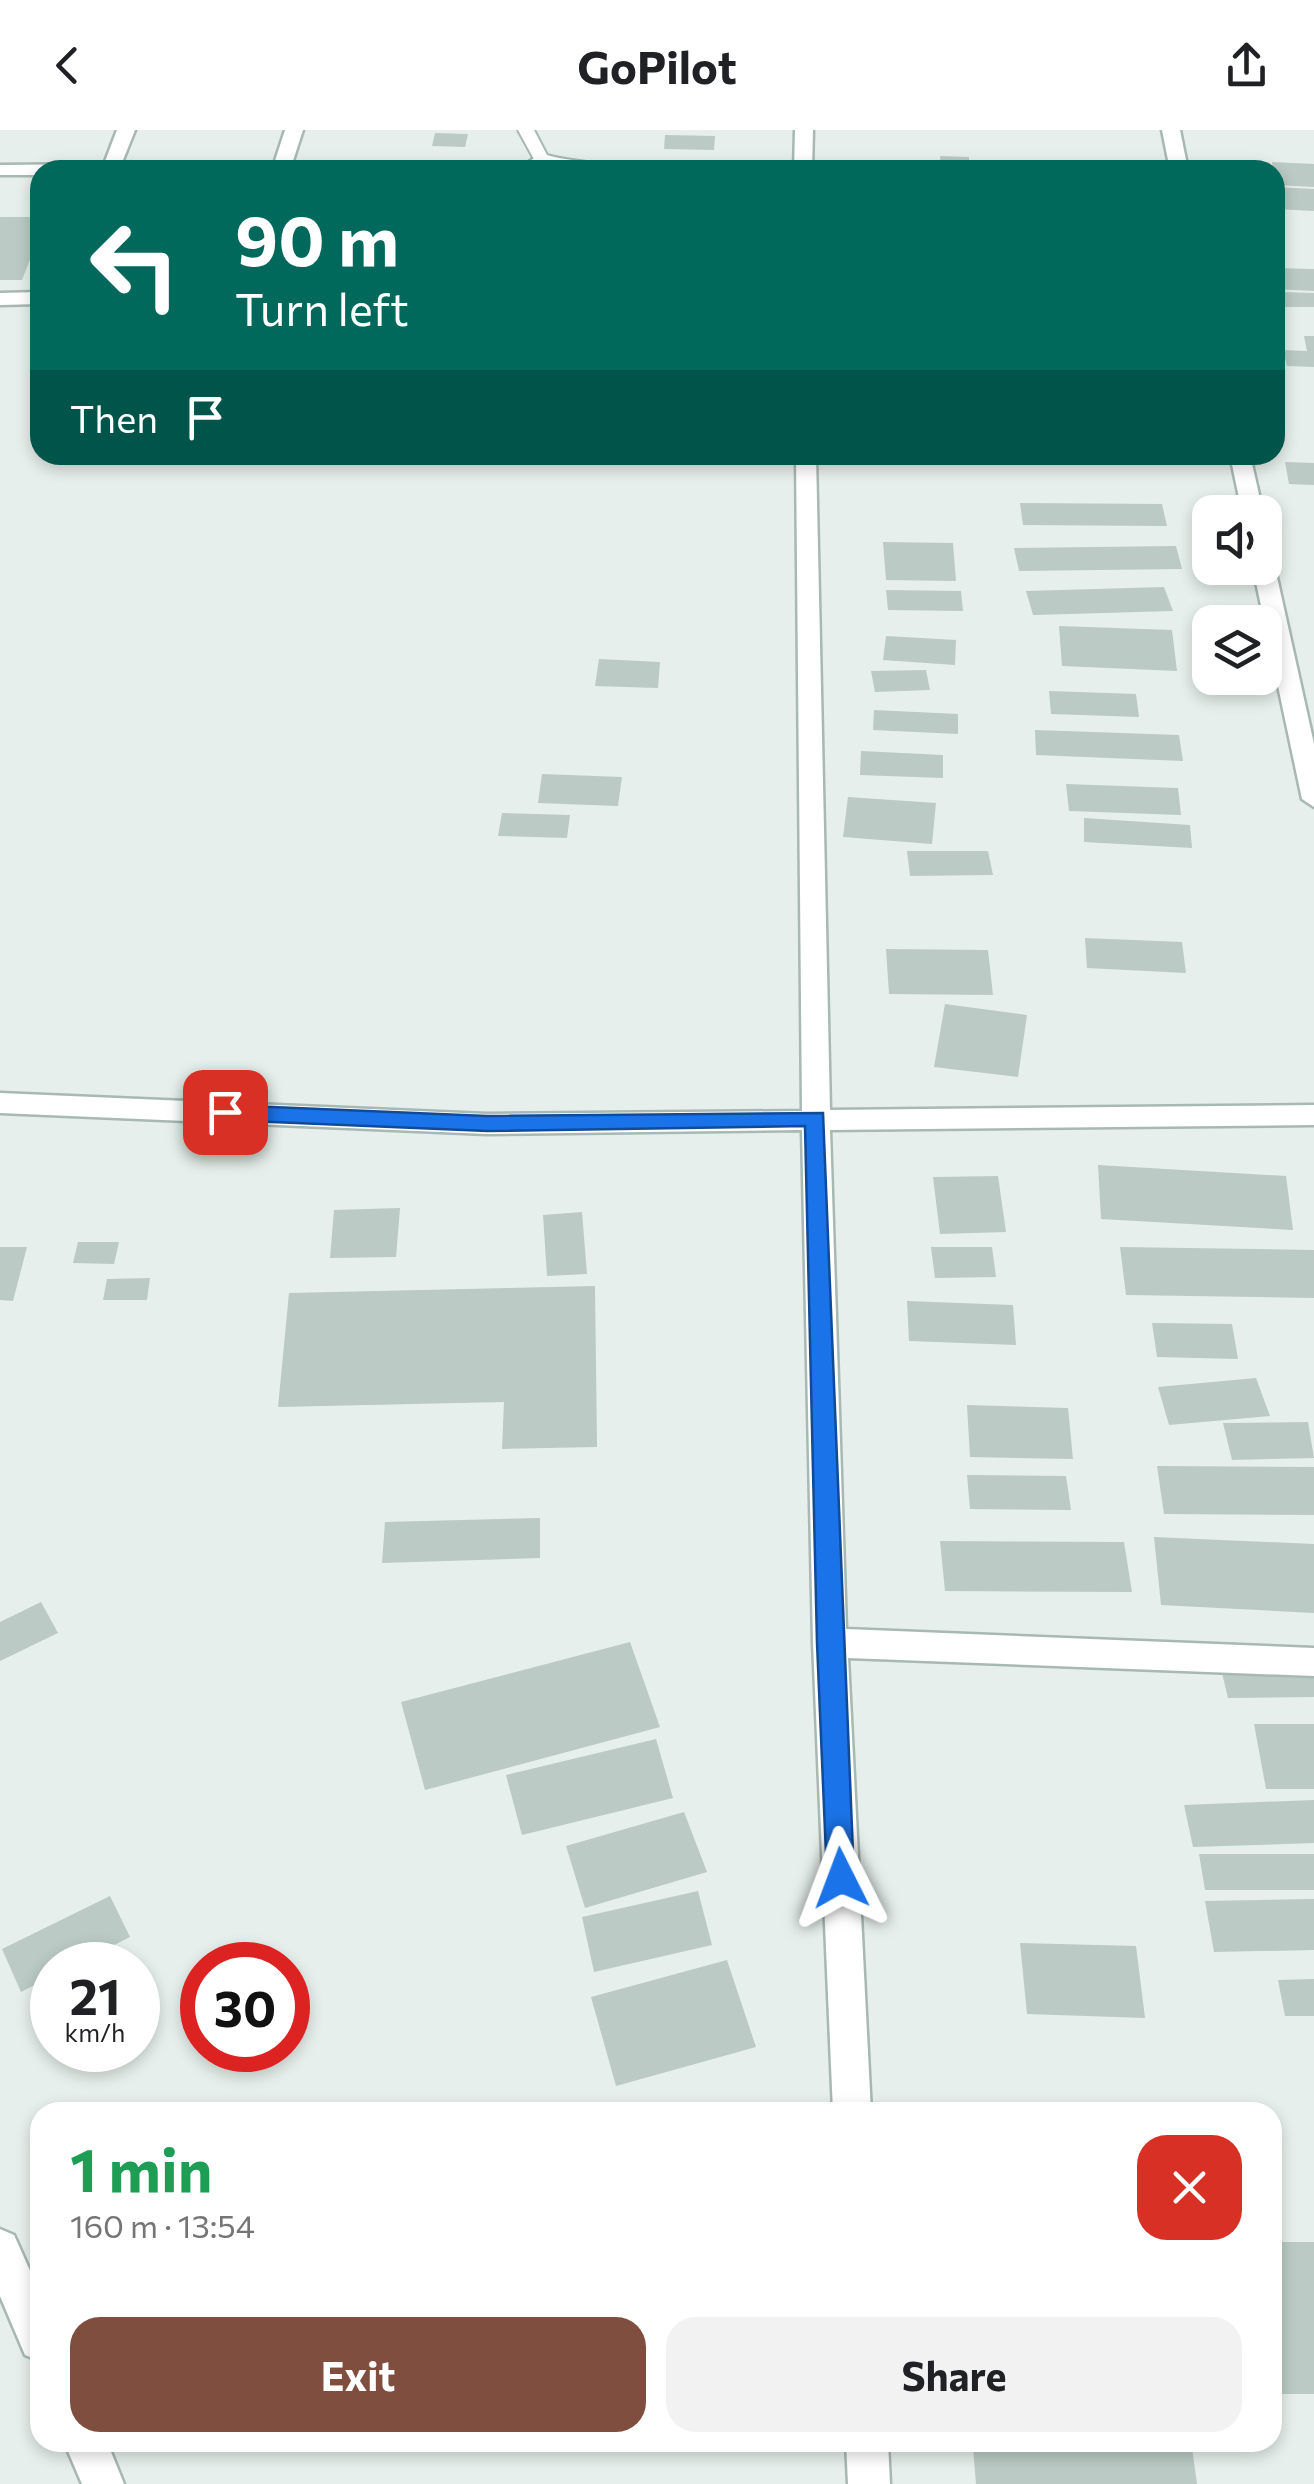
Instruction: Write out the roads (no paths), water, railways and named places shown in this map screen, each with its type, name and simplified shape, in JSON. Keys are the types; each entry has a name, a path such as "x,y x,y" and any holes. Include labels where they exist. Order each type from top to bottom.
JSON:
{"street":[{"path":"114,160 126,130"},
{"path":"284,160 294,130"},
{"path":"803,160 804,130"},
{"path":"1170,130 1177,160"},
{"path":"0,170 30,170"},
{"path":"0,299 30,298"},
{"path":"806,465 816,1118 830,1643 852,2102"},
{"path":"1242,465 1248,495"},
{"path":"1268,585 1314,799"},
{"path":"0,1103 487,1124 1314,1114"},
{"path":"830,1643 1314,1662"},
{"path":"0,2249 30,2317"},
{"path":"89,2452 103,2484"},
{"path":"867,2452 869,2484"}],"lane":[{"path":"526,130 533,160"}]}
